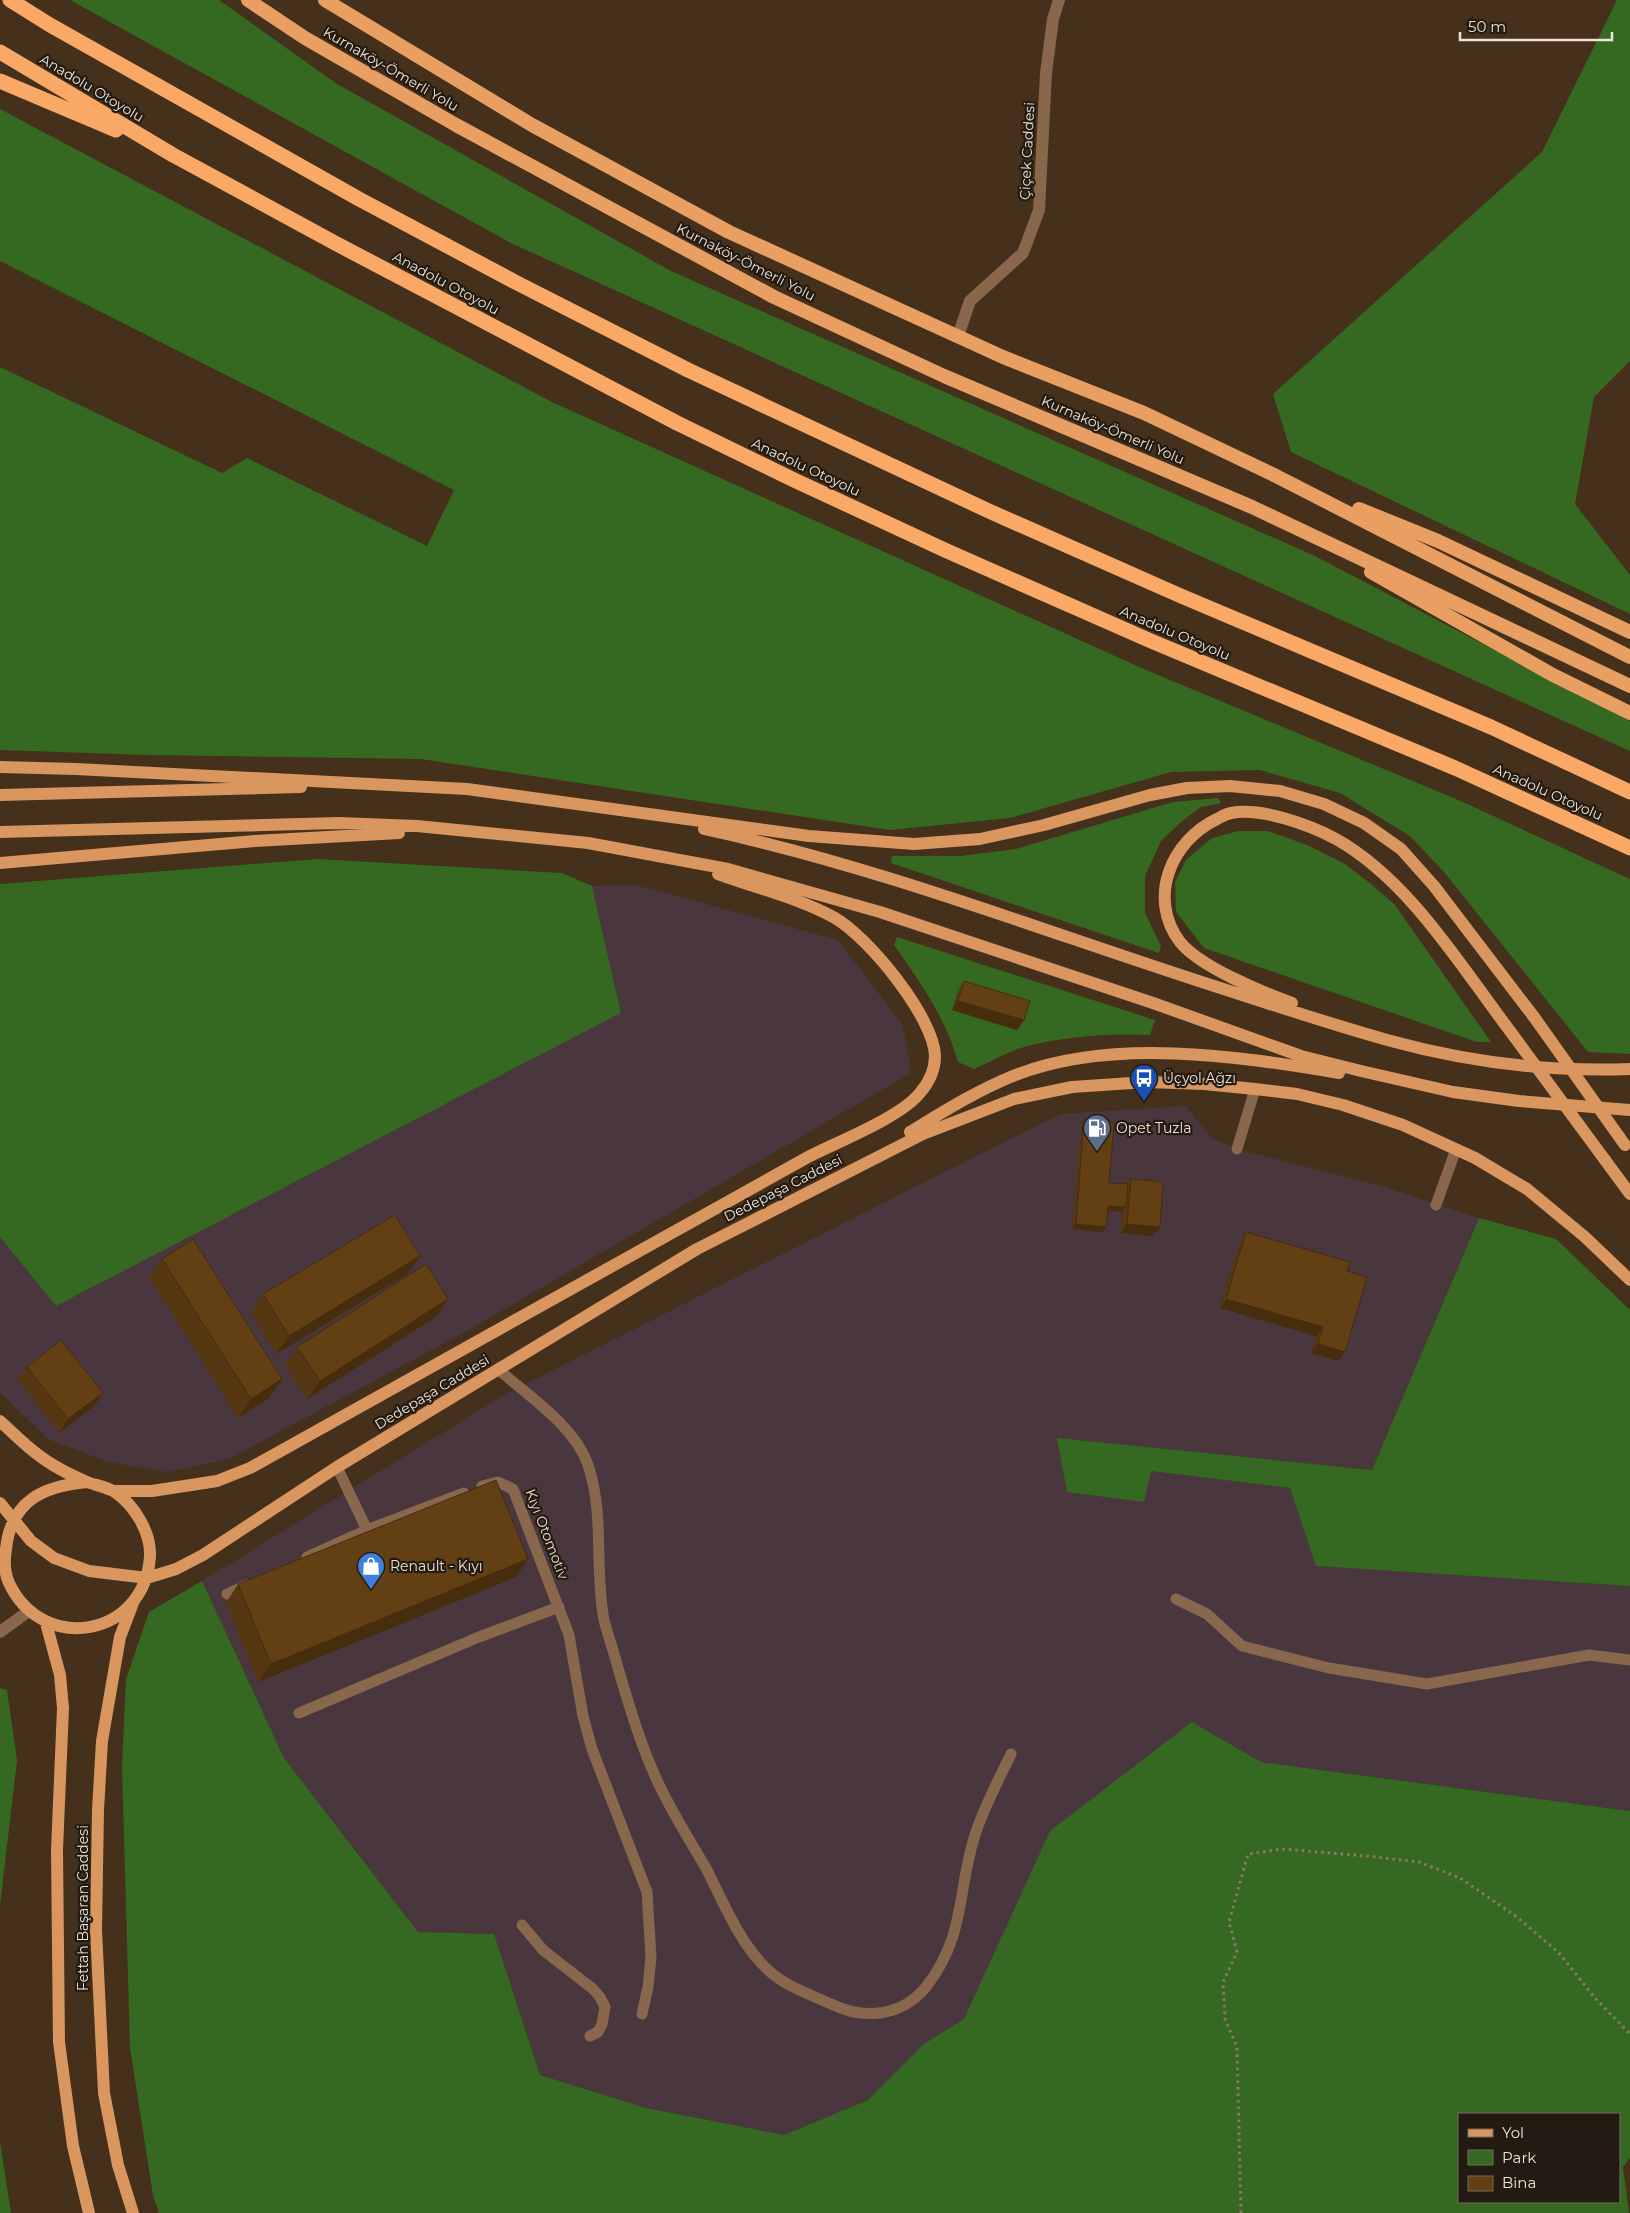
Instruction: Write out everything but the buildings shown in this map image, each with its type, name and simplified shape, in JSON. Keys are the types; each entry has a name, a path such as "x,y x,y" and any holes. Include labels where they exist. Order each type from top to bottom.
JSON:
{"highway":[{"path":"10,0 50,25 360,199 688,370 991,512 1172,592 1491,727 1630,792"},
{"name":"Kurnaköy-Ömerli Yolu","path":"248,0 305,38 456,124 774,297 944,376 1252,506"},
{"name":"Kurnaköy-Ömerli Yolu","path":"325,0 532,125 729,232 1003,357 1144,413 1272,474"},
{"name":"Anadolu Otoyolu","path":"0,52 173,155 343,248 659,413 794,480 947,551 1124,629 1455,768 1630,848"},
{"path":"0,81 173,155"},
{"path":"1272,474 1438,541 1630,632"},
{"path":"1272,474 1630,657"},
{"path":"1252,506 1630,686"},
{"path":"1252,506 1553,675 1630,713"}],"main road":[{"path":"0,767 398,784 468,789 534,796 809,836 914,844 980,839 1044,824 1150,795 1187,788 1230,786 1280,791 1324,804 1356,819 1401,849 1434,886 1534,1017 1628,1148"},
{"path":"0,795 398,784"},
{"path":"534,796 647,816 740,836 825,859 1392,1042 1487,1060 1553,1068 1630,1069"},
{"path":"1392,1042 1274,996 1234,978 1204,962 1180,942 1168,917 1164,896 1170,867 1182,845 1204,826 1231,813 1262,813 1296,822 1336,839 1376,868 1411,900 1630,1194"},
{"path":"0,832 339,824 417,826 588,843 728,869 880,912 1301,1056 1453,1092"},
{"path":"0,863 350,835 501,833"},
{"name":"Dedepaşa Caddesi","path":"114,1491 152,1491 217,1481 250,1468 808,1157 896,1113 919,1095 931,1078 935,1056 927,1028 901,984 858,936 836,919 806,905 675,859"},
{"path":"824,1184 970,1096 1014,1076 1060,1062 1110,1056 1164,1052 1221,1056 1519,1101 1630,1110"},
{"name":"Dedepaşa Caddesi","path":"0,1503 31,1541 54,1558 88,1571 147,1578 176,1569 203,1555 337,1467 697,1249 923,1134 1014,1099 1072,1087 1147,1082 1204,1084 1255,1089 1297,1094 1343,1105 1403,1125 1475,1158 1527,1188 1585,1237 1630,1280"},
{"path":"0,1421 24,1444 51,1464 87,1482 114,1491 135,1512 146,1532 150,1554 147,1578 133,1603 111,1621 90,1628 68,1629 46,1622 29,1611 15,1596 7,1578 4,1563 7,1540 13,1520 24,1506 38,1494 55,1486 87,1482"},
{"name":"Fettah Başaran Caddesi","path":"133,1603 120,1638 102,1741 98,1810 96,1930 104,2093 118,2164 133,2213"},
{"path":"46,1622 60,1675 63,1708 58,1850 58,2042 73,2146 89,2213"}],"street":[{"name":"Çiçek Caddesi","path":"958,336 970,302 1023,254 1039,210 1046,73 1053,19 1058,0"},
{"path":"0,1632 29,1611"}],"lane":[{"path":"1237,1149 1255,1089"},
{"path":"1436,1205 1456,1149"},
{"path":"498,1369 566,1429 578,1443 587,1464 595,1492 599,1524 601,1596 604,1620 628,1701 649,1760 665,1798 738,1931 766,1968 780,1980 833,2006 853,2012 874,2015 889,2013 904,2005 924,1989 942,1963 953,1938 959,1920 968,1861 975,1835 1011,1754"},
{"path":"337,1467 367,1530"},
{"name":"Kıyı Otomotiv","path":"297,1562 367,1530 492,1482 506,1484 513,1489 569,1635 583,1716 597,1765 641,1873 646,1892 651,1957 648,1987 642,2014"},
{"path":"226,1594 262,1578"},
{"path":"1176,1599 1207,1614 1242,1646 1329,1668 1427,1684 1590,1655 1630,1660"},
{"path":"299,1712 512,1624 559,1607"},
{"path":"522,1925 543,1950 600,1997 605,2007 604,2015 598,2032 590,2036"}],"path":[{"path":"1241,2213 1237,2047 1225,2019 1223,1982 1237,1952 1229,1922 1248,1854 1282,1849 1419,1862 1460,1878 1517,1917 1559,1953 1595,1998 1630,2034"}],"shaded area":[{"path":"636,885 838,940 903,1025 911,1073 467,1331 229,1459 167,1472 108,1462 48,1439 0,1392 0,1237 56,1306 621,1013 592,886"},
{"path":"1186,1106 1211,1138 1237,1149 1378,1185 1479,1218 1372,1470 1057,1438 1010,1180 962,1163 1061,1114"},
{"path":"962,1163 1010,1180 1067,1492 1151,1471 1290,1488 1317,1566 1630,1586 1630,1811 1261,1762 1192,1722 940,2070 784,2135 646,2108 672,1877 602,1674 602,1648 504,1395"},
{"path":"504,1395 602,1648 602,1674 672,1877 646,2108 540,2075 494,1934 418,1932 284,1758 202,1581"}],"green space":[{"path":"70,0 219,0 337,84 671,271 1315,556 1630,721 1630,751 511,243"},
{"path":"1617,0 1630,0 1630,361 1594,397 1575,504 1630,575 1630,614 1291,452 1273,394 1542,152"},
{"path":"0,109 552,402 1146,670 1463,802 1630,879 1630,1054 1588,1052 1444,872 1410,836 1340,793 1260,770 1171,772 1010,818 890,830 421,759 147,755 0,750 0,367 222,473 247,458 427,546 454,490 0,261"},
{"path":"1218,798 1221,803 1201,807 1182,821 1161,841 1145,876 1145,913 1161,946 1159,953 891,863 892,856 960,856 1016,849 1173,802"},
{"path":"1238,831 1268,831 1307,845 1345,864 1371,884 1395,905 1491,1042 1477,1042 1204,948 1176,912 1175,882 1186,860 1212,838"},
{"path":"318,859 562,873 592,886 621,1013 56,1306 0,1237 0,884"},
{"path":"897,937 1155,1020 1150,1035 1102,1035 1039,1043 1005,1054 974,1069 958,1062 947,1030 939,1015 923,987 894,945"},
{"path":"1479,1218 1556,1239 1630,1310 1630,1586 1316,1566 1290,1488 1151,1471 1144,1502 1067,1492 1057,1438 1372,1470"},
{"path":"202,1581 284,1758 418,1932 494,1934 540,2075 646,2108 784,2135 868,2100 924,2044 964,2019 1050,1831 1192,1722 1261,1762 1630,1811 1630,2158 1623,2167 1629,2213 159,2213 153,2195 130,2048 122,1766 126,1679 149,1612"},
{"path":"0,1688 7,1690 17,1760 0,1906"},
{"path":"0,2141 11,2213 0,2213"}],"place":[{"name":"Üçyol Ağzı","path":"1144,1102"},
{"name":"Opet Tuzla","path":"1097,1152"},
{"name":"Renault - Kıyı","path":"371,1590"}]}
